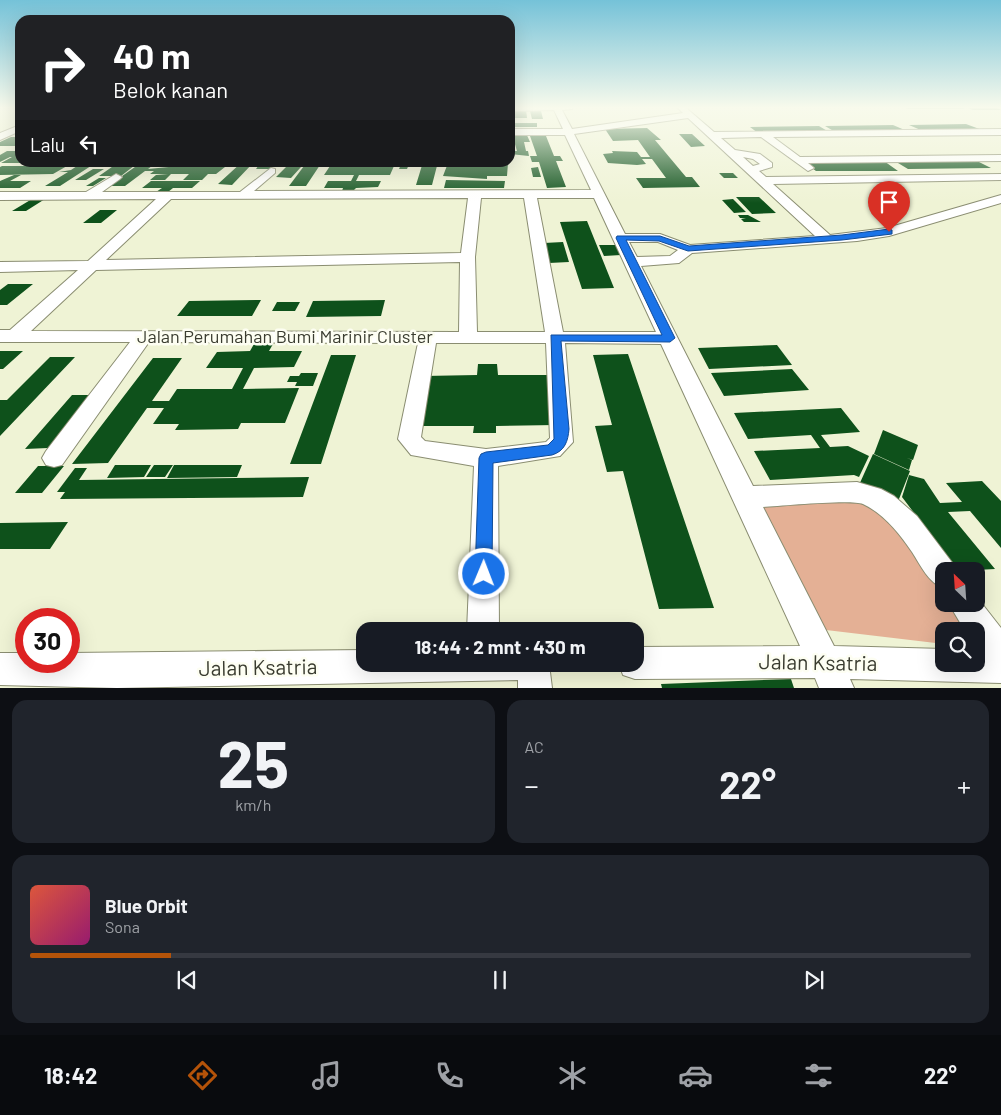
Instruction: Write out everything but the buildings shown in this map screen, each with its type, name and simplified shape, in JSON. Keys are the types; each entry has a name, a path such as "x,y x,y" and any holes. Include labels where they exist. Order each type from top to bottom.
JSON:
{"street":[{"path":"572,139 747,497 831,675"},
{"path":"715,139 827,239"},
{"path":"769,139 823,180"},
{"path":"937,139 976,158"},
{"path":"733,153 756,156 768,165 750,170"},
{"path":"798,160 1001,158"},
{"path":"242,195 271,171"},
{"path":"88,196 116,177"},
{"path":"762,181 998,179"},
{"path":"468,338 468,258 475,194"},
{"path":"428,338 409,439 419,448 486,458 552,450 561,442 562,429 555,338 530,194"},
{"path":"0,196 599,194"},
{"name":"Jalan Perumahan Bumi Marinir Cluster","path":"7,336 90,266 168,196"},
{"path":"620,238 660,238 688,249 827,239 889,232 1001,199"},
{"path":"632,262 674,260 688,249"},
{"path":"0,267 468,258"},
{"name":"Jalan Perumahan Bumi Marinir Cluster","path":"7,336 670,338"},
{"path":"54,458 144,336"},
{"path":"482,622 486,458"},
{"path":"747,497 857,492 872,495 891,508 907,524 935,563"},
{"path":"970,612 1001,655"},
{"name":"Jalan Ksatria","path":"644,664 831,675 1001,667"},
{"name":"Jalan Ksatria","path":"0,669 103,679 356,669"},
{"path":"534,672 535,688"}],"shaded area":[{"path":"856,496 889,512 935,576 935,612 961,612 968,622 935,622 935,643 826,630 753,501"}],"route":[{"path":"484,574 486,458 552,450 561,442 562,429 555,338 670,338 620,238 660,238 688,249 842,238 889,232"}]}
